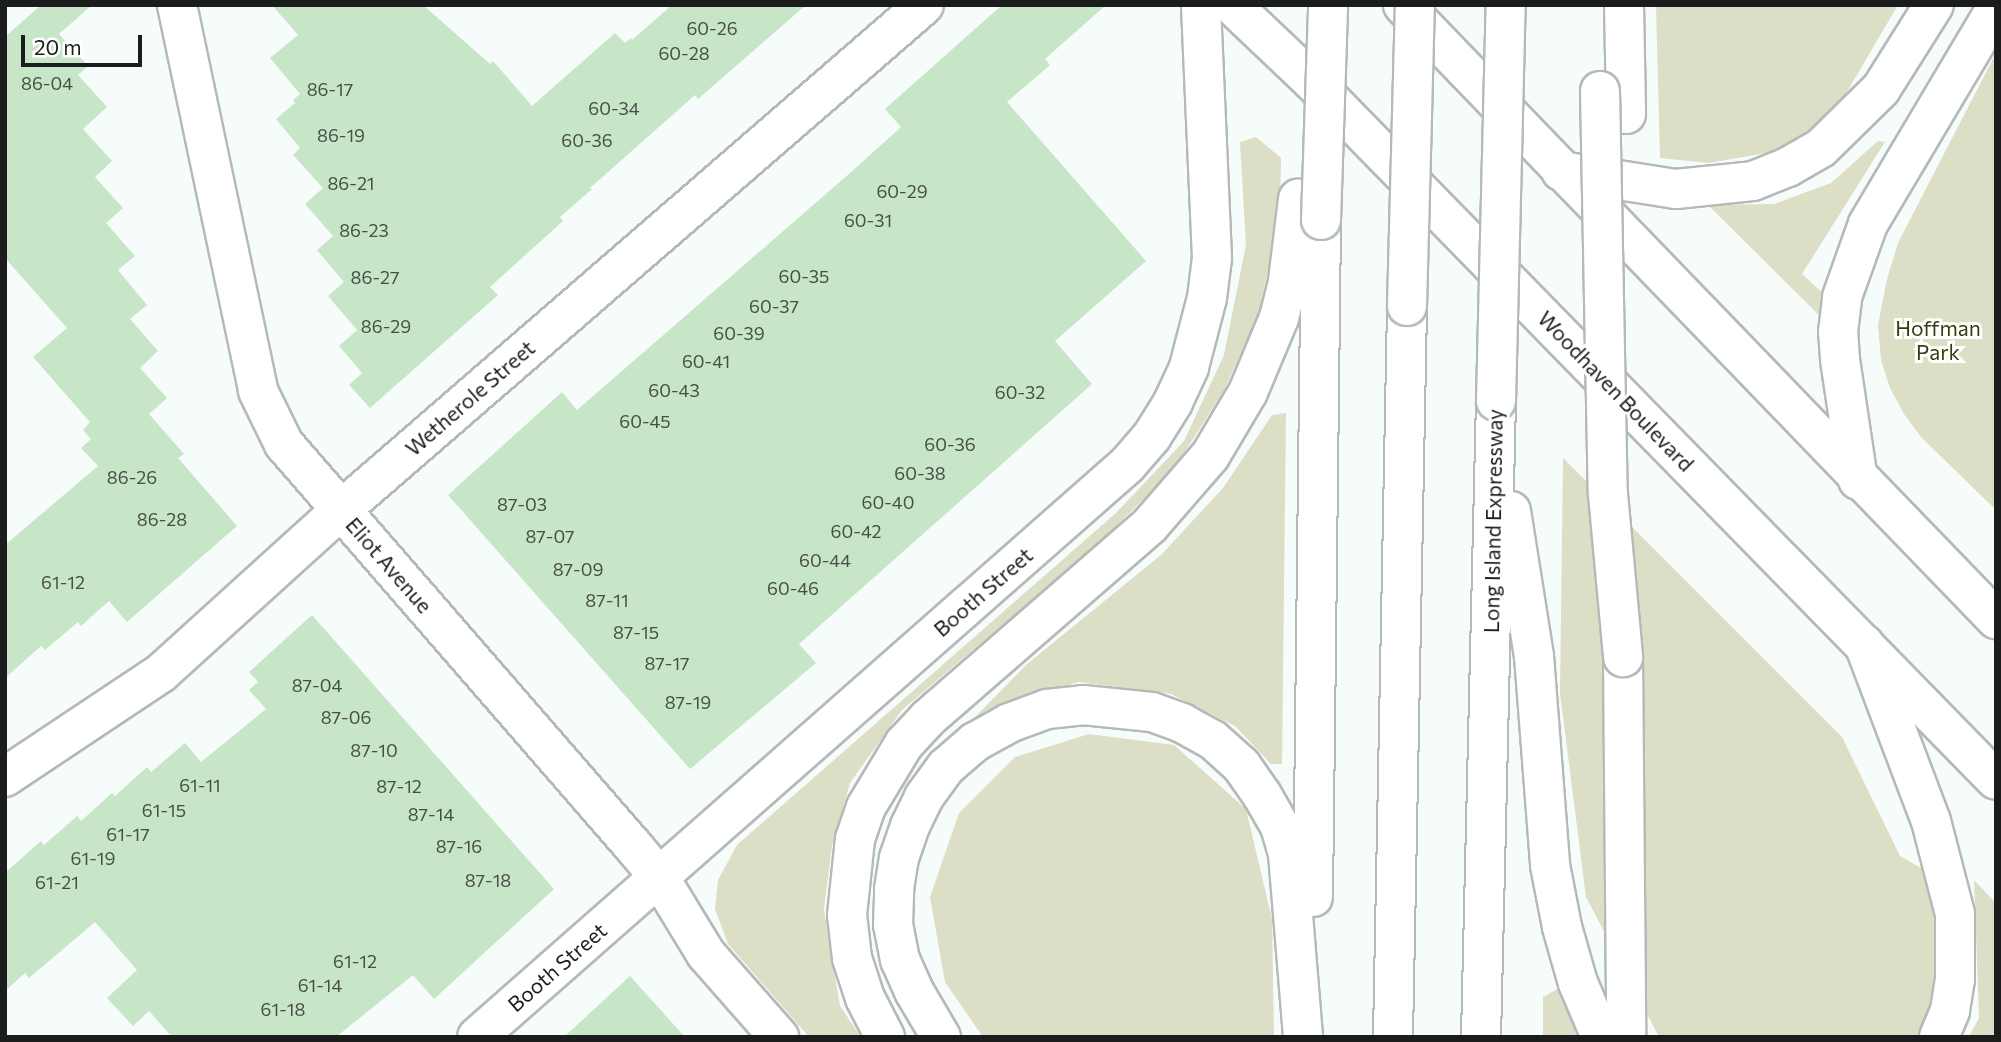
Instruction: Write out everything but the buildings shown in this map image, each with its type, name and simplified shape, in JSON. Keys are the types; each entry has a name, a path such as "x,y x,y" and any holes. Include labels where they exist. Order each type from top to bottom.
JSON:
{"main road":[{"name":"Eliot Avenue","path":"177,5 258,391 284,444 659,877 706,954 779,1037"},
{"name":"Wetherole Street","path":"5,777 161,673 341,510 924,5"},
{"name":"Booth Street","path":"477,1037 1127,465 1159,425 1189,367 1207,298 1212,258 1201,5"},
{"name":"Woodhaven Boulevard","path":"1232,5 1311,80 1996,780"},
{"path":"1306,5 1310,210 1313,915 1309,1037"},
{"path":"885,1037 865,998 852,958 847,915 855,839 866,807 904,744 928,719 1150,525 1210,456 1248,392 1279,318 1310,210 1328,5"},
{"path":"1403,5 1858,480 1996,619"},
{"path":"1393,1037 1415,5"},
{"name":"Long Island Expressway","path":"1481,1037 1506,5"},
{"path":"1599,5 1613,102"},
{"path":"1624,5 1613,102 1608,494 1623,657 1626,1037"},
{"path":"1561,171 1676,189 1754,181 1788,167 1821,148 1881,89 1934,5"},
{"path":"1858,480 1840,359 1838,332 1842,297 1868,224 1996,8"},
{"path":"1496,409 1534,656 1550,865 1562,927 1578,983 1601,1037"},
{"path":"1864,644 1931,821 1955,914 1955,979 1950,1011 1938,1037"},
{"path":"941,1037 914,991 900,960 893,925 897,868 909,826 924,797 946,767 975,742 1009,723 1046,709 1083,705 1152,712 1182,723 1213,740 1241,765 1262,795 1280,826 1288,854 1303,1037"}],"green space":[{"path":"1656,5 1898,5 1838,107 1783,150 1709,163 1660,158"},
{"name":"Hoffman Park","path":"1996,53 1996,510 1921,437 1904,414 1890,388 1881,360 1878,325 1887,279 1898,243"},
{"path":"1256,137 1281,158 1280,213 1258,317 1224,390 1174,469 1102,540 902,710 850,783 832,846 824,909 840,1006 861,1037 809,1037 728,944 715,909 718,880 737,845 1116,513 1184,441 1224,355 1246,245 1240,142"},
{"path":"1878,141 1885,142 1802,274 1830,300 1828,324 1708,205 1774,204 1831,183"},
{"path":"1286,413 1282,764 1271,764 1235,726 1171,694 1078,682 972,720 1027,664 1161,555 1223,488 1272,415"},
{"path":"1563,458 1842,737 1900,856 1928,872 1943,949 1927,1021 1917,1037 1659,1037 1586,897 1560,693"},
{"path":"1089,734 1174,745 1246,809 1272,919 1274,1037 983,1037 945,982 930,897 959,813 1015,757"},
{"path":"1974,880 1996,903 1996,1037 1969,1037 1979,1018"},
{"path":"1563,986 1589,1037 1543,1037 1543,997"}]}
